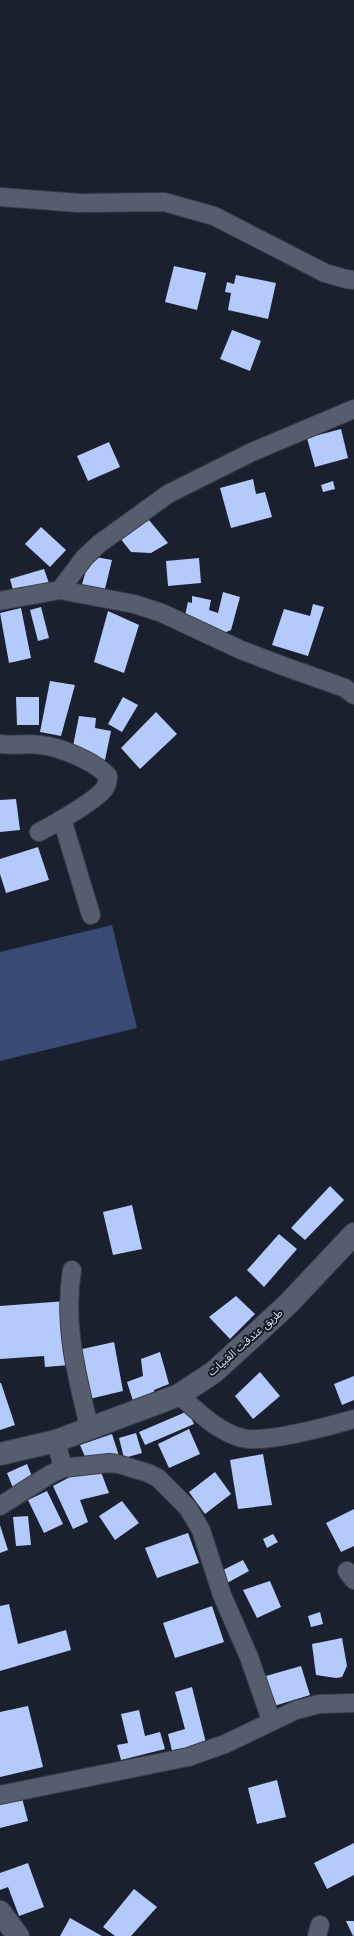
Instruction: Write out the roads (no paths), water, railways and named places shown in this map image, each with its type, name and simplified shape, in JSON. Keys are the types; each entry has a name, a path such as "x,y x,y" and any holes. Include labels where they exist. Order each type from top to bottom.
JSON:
{"main road":[{"name":"طريق عندقت القبيات","path":"0,1454 56,1441 90,1430 179,1395 214,1372 259,1331 289,1303 354,1234"},
{"path":"0,1912 18,1936"}],"street":[{"path":"0,197 79,203 164,202 214,216 325,273 354,280"},
{"path":"60,590 85,557 99,544 168,494 252,452 354,409"},
{"path":"0,601 60,590 134,604 162,613 241,650 345,688 354,695"},
{"path":"0,744 42,745 53,747 91,763 102,769 108,776 108,783 99,794 62,819 39,832"},
{"path":"62,819 91,915"},
{"path":"72,1270 69,1299 70,1327 80,1392 90,1430"},
{"path":"179,1395 221,1429 242,1438 278,1436 354,1419"},
{"path":"56,1441 63,1468"},
{"path":"0,1506 49,1474 63,1468 109,1463 148,1473 158,1478 188,1508 201,1530 222,1595 250,1657 271,1720"},
{"path":"0,1795 199,1755 271,1720 307,1706 334,1703 354,1703"}]}
